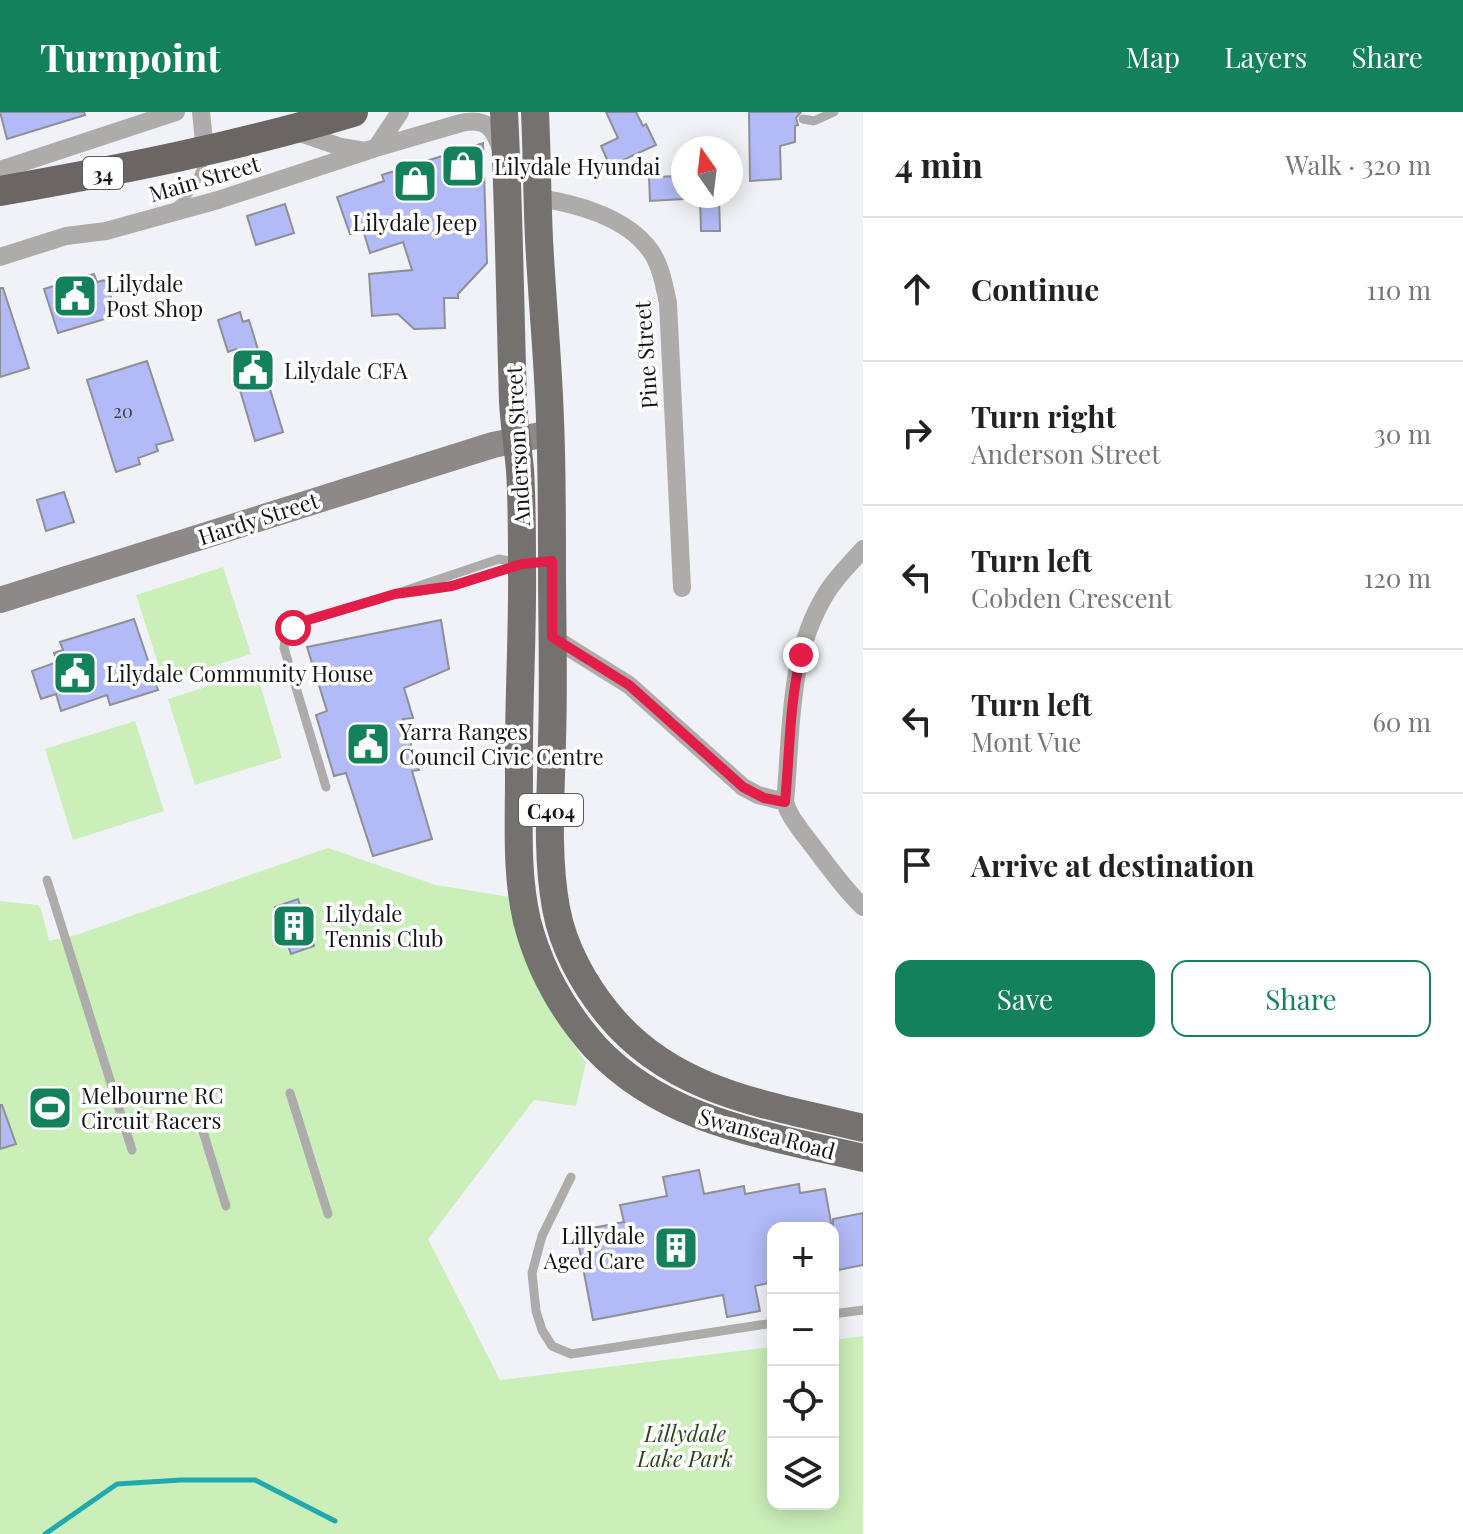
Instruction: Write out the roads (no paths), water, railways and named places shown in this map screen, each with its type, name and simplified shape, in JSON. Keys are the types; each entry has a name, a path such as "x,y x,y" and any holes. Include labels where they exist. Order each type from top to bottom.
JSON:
{"highway":[{"name":"34","path":"0,191 96,175 205,151 353,112"}],"main road":[{"name":"Anderson Street","path":"504,112 522,564 518,864 528,921 547,976 569,1014 596,1048"},
{"name":"Anderson Street","path":"537,120 537,198 550,433 553,698 550,858 557,912 575,963 592,994 630,1038"},
{"path":"507,199 537,198"},
{"name":"Hardy Street","path":"0,600 346,490 517,439 550,433"},
{"path":"522,564 552,561"},
{"path":"518,773 532,711 534,645 539,640 552,637"},
{"name":"Swansea Road","path":"630,1038 675,1071 702,1084 729,1094 863,1128"},
{"name":"Swansea Road","path":"596,1048 641,1087 693,1114 719,1124 863,1158"}],"street":[{"path":"0,170 176,112"},
{"path":"201,112 205,151"},
{"path":"292,130 362,151 374,149 400,112"},
{"name":"Main Street","path":"0,257 66,236 106,231 218,200 461,123 478,121 494,132 506,168"},
{"name":"Pine Street","path":"537,198 574,206 620,223 650,250 660,272 668,303 682,588"},
{"path":"863,549 826,593 806,639 789,724 785,802 793,820 820,857 863,907"},
{"path":"552,637 629,685 743,787 764,798 785,802"}],"lane":[{"path":"803,119 814,121 834,112"},
{"path":"163,214 184,199 200,174 205,151"},
{"path":"326,787 287,659 284,639 288,632 308,620 499,559 522,564"},
{"path":"47,880 132,1150"},
{"path":"290,1093 328,1214"},
{"path":"201,1125 226,1206"},
{"path":"571,1177 542,1236 532,1273 536,1311 542,1330 552,1346 571,1354 767,1324"},
{"path":"839,1313 863,1310"}],"waterway":[{"path":"45,1534 117,1484 181,1480 255,1480 335,1521"}],"place":[{"name":"Lilydale Hyundai","path":"463,166"},
{"name":"Lilydale Jeep","path":"415,181"},
{"name":"Lilydale Post Shop","path":"75,296"},
{"name":"Lilydale CFA","path":"253,370"},
{"name":"Lilydale Community House","path":"75,673"},
{"name":"Yarra Ranges Council Civic Centre","path":"368,744"},
{"name":"Lilydale Tennis Club","path":"294,926"},
{"name":"Melbourne RC Circuit Racers","path":"50,1108"},
{"name":"Lillydale Aged Care","path":"676,1248"}],"park label":[{"name":"Lillydale Lake Park","path":"685,1446"}]}
